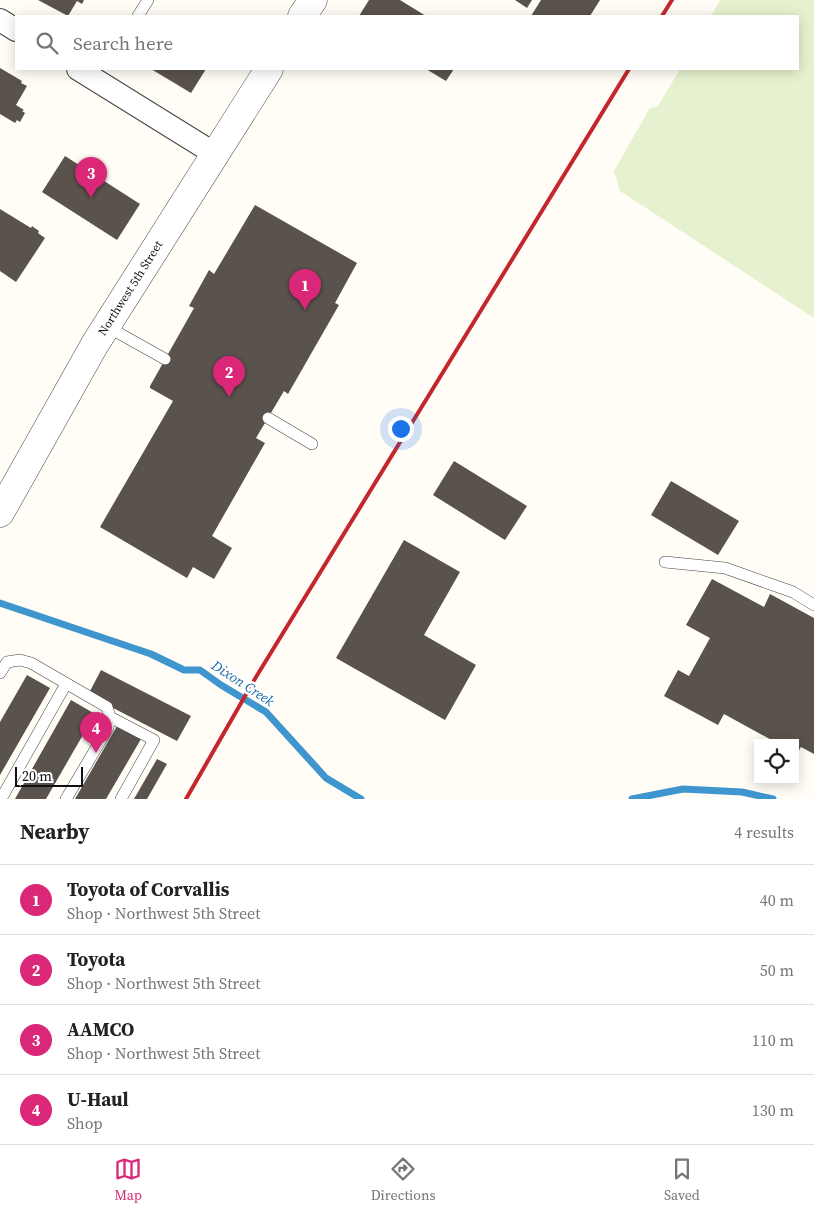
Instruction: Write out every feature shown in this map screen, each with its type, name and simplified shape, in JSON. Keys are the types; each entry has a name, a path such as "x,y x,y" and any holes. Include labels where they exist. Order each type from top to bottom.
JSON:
{"street":[{"path":"303,15 313,0"},
{"path":"0,20 15,29"},
{"path":"82,70 101,75 215,154"},
{"name":"Northwest 5th Street","path":"0,513 69,388 106,326 268,70"}],"lane":[{"path":"139,15 148,0"},
{"path":"106,326 165,359"},
{"path":"268,418 312,444"},
{"path":"665,562 725,568 793,592 814,605"},
{"path":"0,673 7,662 20,660 31,664 107,707 110,717 108,728 66,799"},
{"path":"1,799 66,684"},
{"path":"110,717 154,740 121,799"}],"green space":[{"path":"720,0 814,0 814,318 620,191 614,171 650,108 658,106 679,70 799,70 799,15 712,15"}],"building":[{"path":"38,0 84,0 82,4 77,1 69,15"},
{"path":"369,0 400,0 424,15 360,15"},
{"path":"515,0 532,0 527,8"},
{"path":"541,0 600,0 591,15 532,15"},
{"path":"0,68 27,86 16,105 24,110 22,111 25,113 20,122 17,120 15,123 0,114"},
{"path":"153,70 205,70 191,93"},
{"path":"428,70 453,70 446,81"},
{"path":"65,156 140,204 117,240 42,192"},
{"path":"255,205 357,263 335,303 339,305 288,394 284,391 256,438 265,443 212,536 232,548 214,579 193,567 187,578 100,527 173,401 150,388 150,386 194,308 189,306 209,270 214,274"},
{"path":"0,209 31,228 32,226 45,238 16,282 0,271"},
{"path":"454,461 527,506 505,540 433,495"},
{"path":"671,481 739,521 718,555 651,515"},
{"path":"404,540 460,572 424,635 476,665 445,720 336,658"},
{"path":"712,579 764,607 770,594 814,618 814,754 801,747 799,750 799,739 770,739 724,714 718,725 664,696 678,670 689,676 710,638 686,625"},
{"path":"101,670 191,716 177,741 88,695"},
{"path":"27,675 50,688 0,775 0,722"},
{"path":"71,700 95,714 46,799 15,799"},
{"path":"117,726 141,739 106,799 75,799"},
{"path":"157,759 167,764 147,799 134,799"}],"waterway":[{"name":"Dixon Creek","path":"0,603 151,654 184,670 200,670 266,712 326,778 361,799"},
{"name":"Dixon Creek","path":"632,799 683,789 742,792 773,799"}],"railway":[{"path":"663,15 672,0"},
{"path":"186,799 256,677 628,70"}],"place":[{"name":"AAMCO","path":"91,198"},
{"name":"Toyota of Corvallis","path":"305,310"},
{"name":"Toyota","path":"229,397"},
{"name":"U-Haul","path":"96,753"}]}
